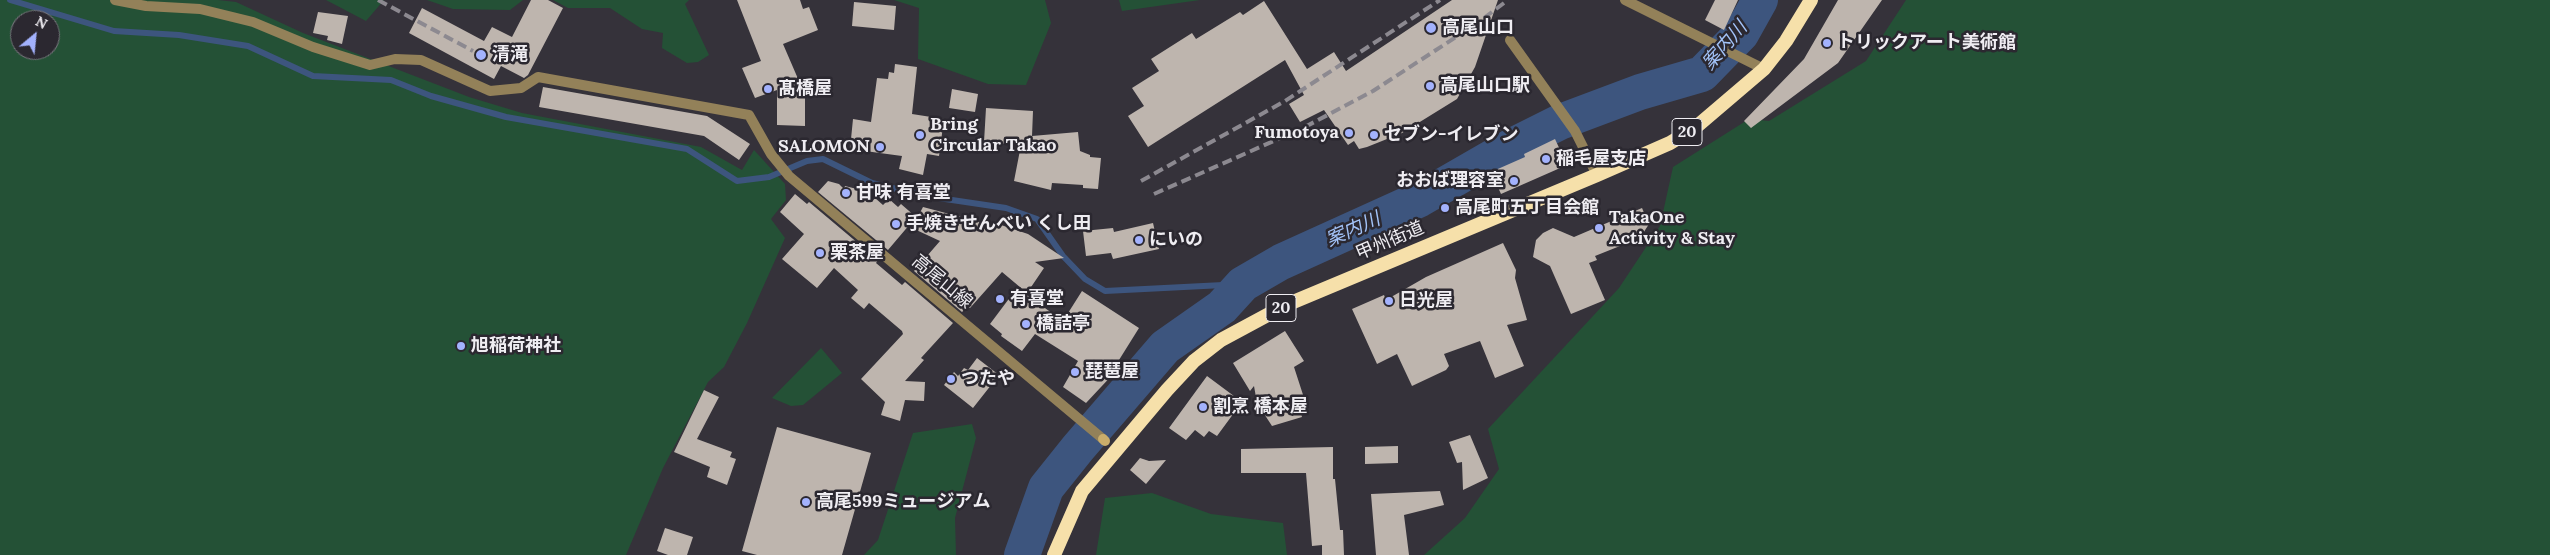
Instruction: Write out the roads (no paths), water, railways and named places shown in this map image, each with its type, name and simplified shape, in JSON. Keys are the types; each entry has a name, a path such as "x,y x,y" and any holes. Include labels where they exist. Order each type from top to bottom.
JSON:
{"highway":[{"name":"甲州街道","path":"1054,555 1082,491 1194,361 1221,340 1286,306 1597,175 1670,142 1696,127 1764,69 1786,41 1811,0"}],"street":[{"name":"高尾山線","path":"115,0 146,6 200,9 253,22 313,47 370,65 394,59 421,60 490,91 521,88 538,77 749,115 777,161 789,176 1116,450"},
{"path":"1625,0 1764,69"},
{"path":"1510,40 1575,131 1597,175"}],"waterway":[{"path":"10,0 114,31 179,35 248,46 313,76 391,80 431,96 506,117 687,149 737,181 769,177 807,161 823,159 872,183 925,196 1006,208 1037,219 1063,256 1085,279 1105,291 1243,284"},
{"name":"案内川","path":"1022,555 1046,488 1078,448 1165,347 1222,307 1243,284 1281,262 1420,199 1512,146 1560,122 1640,92 1702,74 1741,34 1760,0"}],"railway":[{"path":"378,0 473,51"},
{"path":"1141,181 1285,101 1440,0"},
{"path":"1154,194 1303,128 1373,91 1476,24 1508,0"}],"place":[{"name":"高尾山口","path":"1431,28"},
{"name":"トリックアート美術館","path":"1827,43"},
{"name":"清滝","path":"481,55"},
{"name":"高尾山口駅","path":"1430,86"},
{"name":"髙橋屋","path":"768,89"},
{"name":"Fumotoya","path":"1349,133"},
{"name":"Bring Circular Takao","path":"920,135"},
{"name":"セブン-イレブン","path":"1374,135"},
{"name":"SALOMON","path":"880,147"},
{"name":"稲毛屋支店","path":"1546,159"},
{"name":"おおば理容室","path":"1514,181"},
{"name":"甘味 有喜堂","path":"846,193"},
{"name":"高尾町五丁目会館","path":"1445,208"},
{"name":"手焼きせんべい くし田","path":"896,224"},
{"name":"TakaOne Activity & Stay","path":"1599,228"},
{"name":"にいの","path":"1139,240"},
{"name":"栗茶屋","path":"820,253"},
{"name":"有喜堂","path":"1000,299"},
{"name":"日光屋","path":"1389,301"},
{"name":"橋詰亭","path":"1026,324"},
{"name":"旭稲荷神社","path":"461,346"},
{"name":"琵琶屋","path":"1075,372"},
{"name":"つたや","path":"951,379"},
{"name":"割烹 橋本屋","path":"1203,407"},
{"name":"高尾599ミュージアム","path":"806,502"}]}
